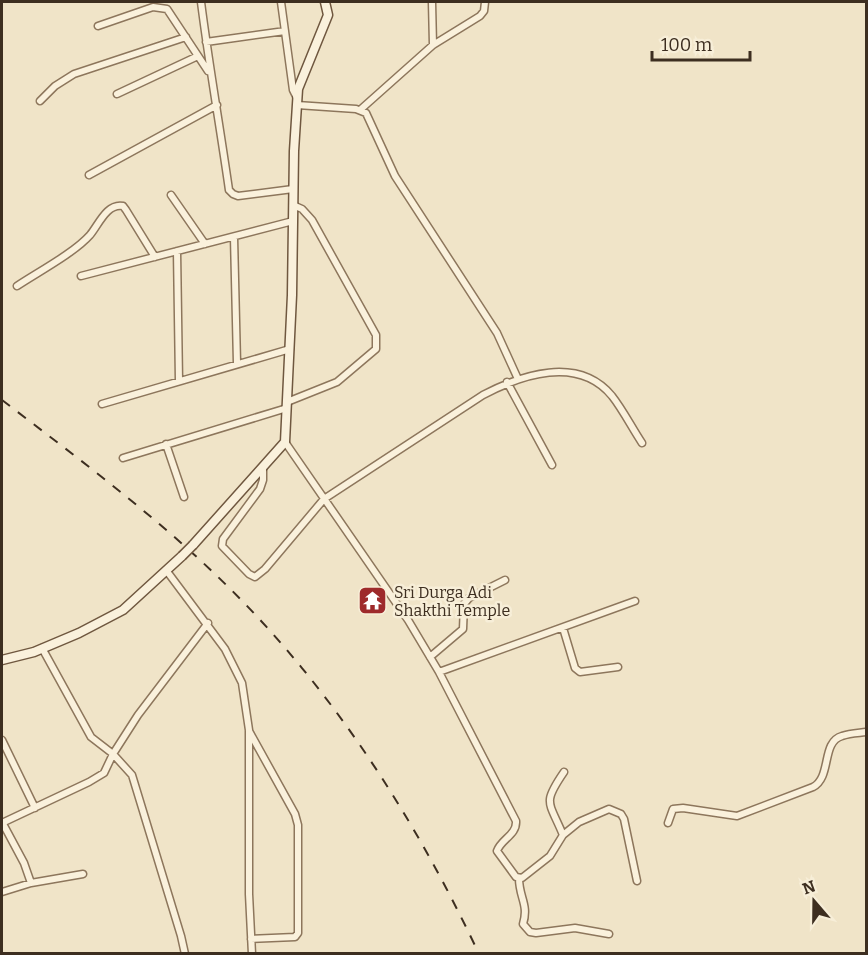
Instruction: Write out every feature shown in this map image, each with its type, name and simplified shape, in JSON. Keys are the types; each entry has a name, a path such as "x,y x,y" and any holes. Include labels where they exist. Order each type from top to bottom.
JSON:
{"street":[{"path":"201,2 229,190 238,196 293,189"},
{"path":"281,2 293,90 297,101"},
{"path":"326,2 328,15 298,89 285,442 408,620 439,672 516,821 513,832 498,847 497,851 514,875 519,878"},
{"path":"432,2 433,45"},
{"path":"360,110 433,45 480,16 484,11 485,2"},
{"path":"98,26 160,7 167,9 210,74"},
{"path":"206,42 285,31"},
{"path":"40,102 55,86 74,74 186,37"},
{"path":"117,94 198,56"},
{"path":"297,101 360,110 366,113 395,176 497,333 518,379"},
{"path":"89,176 217,105"},
{"path":"171,195 205,244"},
{"path":"17,286 81,243 109,209 116,205 123,206 126,210 155,257"},
{"path":"123,458 287,405 337,382 376,349 376,335 312,220 302,209 293,206"},
{"path":"81,276 293,221"},
{"path":"234,237 237,363"},
{"path":"177,251 179,381"},
{"path":"102,404 290,349"},
{"path":"263,466 263,480 260,489 223,539 222,546 249,574 255,577 324,499 483,395 507,382 532,374 564,371 592,381 611,395 642,443"},
{"path":"507,382 552,465"},
{"path":"2,660 42,648 79,633 123,610 193,545 285,442"},
{"path":"166,444 184,497"},
{"path":"166,570 208,623 225,649 242,683 249,730 249,894 252,954"},
{"path":"430,657 463,629 464,603 469,598 505,580"},
{"path":"439,672 635,601"},
{"path":"31,883 24,863 2,823 104,773 113,754 138,715 208,623"},
{"path":"563,628 575,668 580,672 618,667"},
{"path":"42,648 91,737 113,754 132,775 181,936 184,954"},
{"path":"249,730 292,806 298,825 298,933 294,937 251,939"},
{"path":"668,823 673,809 683,808 737,816 813,788 821,780 832,744 836,739 867,732"},
{"path":"2,740 35,808"},
{"path":"563,835 548,801 551,791 564,772"},
{"path":"519,878 550,856 563,835 579,822 609,809 614,810 624,819 636,881"},
{"path":"2,892 31,883 83,874"},
{"path":"519,878 519,888 526,909 523,924 530,932 575,928 609,934"}],"railway":[{"path":"2,400 191,551 257,616 295,660 365,752 396,801 426,851 479,954"}],"place":[{"name":"Sri Durga Adi Shakthi Temple","path":"373,601"}]}
